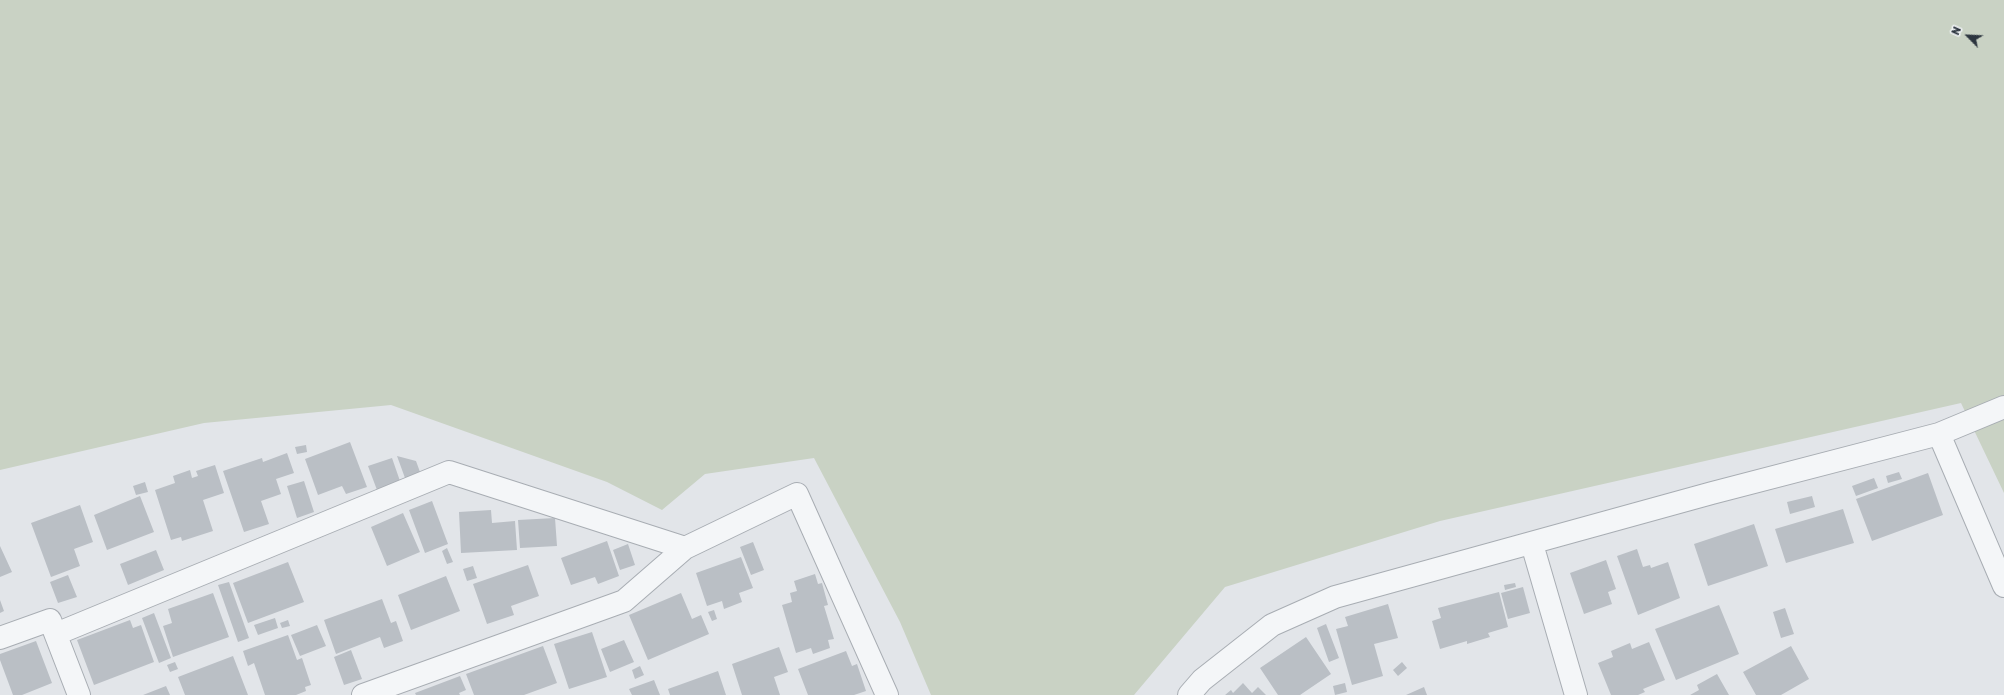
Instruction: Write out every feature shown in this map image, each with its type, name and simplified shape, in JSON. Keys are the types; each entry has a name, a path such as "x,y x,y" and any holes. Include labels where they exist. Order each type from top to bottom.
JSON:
{"street":[{"path":"1189,695 1202,680 1272,625 1335,597 1532,544 1712,492 1939,434 2004,406"},
{"path":"1939,434 2004,586"},
{"path":"56,634 449,472 685,548"},
{"path":"363,695 624,601 685,548 797,494 887,695"},
{"path":"1532,544 1576,695"},
{"path":"0,638 50,620 78,695"}],"green space":[{"path":"0,0 2004,0 2004,493 1961,403 1440,521 1225,587 1134,695 931,695 900,622 814,458 705,474 662,510 607,482 391,405 204,423 0,470"}],"building":[{"path":"350,442 367,487 346,494 342,486 318,495 305,459"},
{"path":"306,445 307,452 297,454 295,447"},
{"path":"287,453 294,473 276,479 281,494 261,501 269,524 244,532 223,471 262,458 263,462"},
{"path":"397,456 416,461 420,472 405,478"},
{"path":"392,458 400,481 377,490 368,466"},
{"path":"215,465 224,493 203,500 213,531 182,541 181,537 171,540 155,490 175,483 173,476 190,470 192,478 198,476 196,471"},
{"path":"1899,472 1902,479 1888,483 1886,476"},
{"path":"1928,473 1943,515 1872,541 1856,499"},
{"path":"1874,478 1878,488 1856,496 1852,486"},
{"path":"304,481 314,512 297,518 287,486"},
{"path":"145,482 148,492 136,495 133,486"},
{"path":"140,496 154,532 107,550 94,515"},
{"path":"1812,496 1815,507 1790,514 1787,502"},
{"path":"432,501 448,544 425,553 409,510"},
{"path":"80,505 93,542 74,549 80,566 51,577 31,523"},
{"path":"1843,509 1854,543 1786,563 1775,529"},
{"path":"491,510 492,523 515,521 517,550 461,553 459,512"},
{"path":"403,513 420,552 387,566 371,527"},
{"path":"555,518 557,546 520,548 518,520"},
{"path":"1754,524 1768,566 1708,586 1694,544"},
{"path":"607,541 619,576 598,584 595,577 571,585 561,558"},
{"path":"753,542 764,570 751,575 740,547"},
{"path":"628,544 635,565 620,570 613,550"},
{"path":"0,546 12,572 0,577"},
{"path":"447,548 453,562 447,564 442,551"},
{"path":"1637,549 1643,567 1650,565 1651,568 1668,562 1680,598 1638,615 1617,556"},
{"path":"156,550 164,570 128,585 120,564"},
{"path":"741,557 753,588 739,593 742,602 724,609 722,601 707,606 696,573"},
{"path":"1606,560 1616,589 1608,592 1612,604 1584,614 1570,573"},
{"path":"288,562 304,602 248,623 233,583"},
{"path":"528,565 539,596 511,606 514,615 487,624 473,584"},
{"path":"473,566 477,578 467,581 463,569"},
{"path":"815,574 818,584 822,583 828,605 824,606 834,639 828,640 830,648 813,654 811,648 796,653 782,605 792,602 790,593 797,591 794,581"},
{"path":"68,575 77,597 58,603 50,582"},
{"path":"446,576 460,611 411,630 398,595"},
{"path":"229,582 249,638 238,642 218,585"},
{"path":"1515,583 1516,587 1505,590 1504,585"},
{"path":"1523,587 1530,613 1508,619 1501,593"},
{"path":"1499,592 1508,627 1488,633 1490,637 1467,644 1467,641 1440,649 1432,621 1441,618 1438,608"},
{"path":"213,593 229,637 173,657 163,626 172,623 168,609"},
{"path":"681,593 692,619 701,615 709,634 648,660 629,615"},
{"path":"382,599 391,623 396,621 403,641 384,648 380,637 336,654 324,620"},
{"path":"0,600 4,611 0,613"},
{"path":"1388,604 1398,638 1374,644 1383,676 1352,685 1336,629 1348,626 1345,617"},
{"path":"1719,605 1739,654 1676,680 1655,629"},
{"path":"1785,608 1794,634 1781,638 1773,612"},
{"path":"714,610 717,619 712,621 708,612"},
{"path":"154,613 171,658 159,663 142,618"},
{"path":"275,618 278,628 258,635 254,625"},
{"path":"130,620 133,628 141,625 154,662 94,685 77,640"},
{"path":"288,620 290,626 282,628 280,623"},
{"path":"1326,624 1339,658 1329,662 1317,628"},
{"path":"317,625 326,646 300,656 291,635"},
{"path":"592,632 607,677 569,689 554,644"},
{"path":"288,635 297,660 302,658 311,685 305,687 306,691 296,695 265,695 254,663 248,666 243,651"},
{"path":"1306,637 1331,674 1300,695 1278,695 1260,668"},
{"path":"624,640 634,662 610,672 601,649"},
{"path":"36,641 52,683 22,695 13,695 0,660 0,654"},
{"path":"1649,642 1665,680 1643,689 1645,692 1638,695 1611,695 1598,663 1613,657 1611,651 1630,643 1632,649"},
{"path":"543,646 557,683 524,695 474,695 466,674"},
{"path":"1791,646 1809,679 1781,695 1756,695 1743,672"},
{"path":"779,647 788,672 774,677 780,695 742,695 732,664"},
{"path":"351,650 362,679 344,685 334,657"},
{"path":"846,651 852,666 857,664 866,691 854,695 808,695 798,669"},
{"path":"233,656 248,695 185,695 178,677"},
{"path":"175,662 178,669 170,672 167,665"},
{"path":"1402,662 1407,668 1398,676 1393,670"},
{"path":"640,666 644,675 635,679 632,670"},
{"path":"718,671 726,695 670,695 668,689"},
{"path":"1717,674 1729,695 1690,695 1699,690 1697,685"},
{"path":"460,676 466,690 459,693 460,695 416,695 415,693"},
{"path":"654,680 660,695 632,695 629,689"},
{"path":"1243,683 1252,693 1258,687 1266,695 1225,695 1231,690 1233,693"},
{"path":"1345,683 1347,692 1335,695 1333,686"},
{"path":"166,686 170,695 143,695"},
{"path":"1424,687 1427,695 1406,695"}]}
